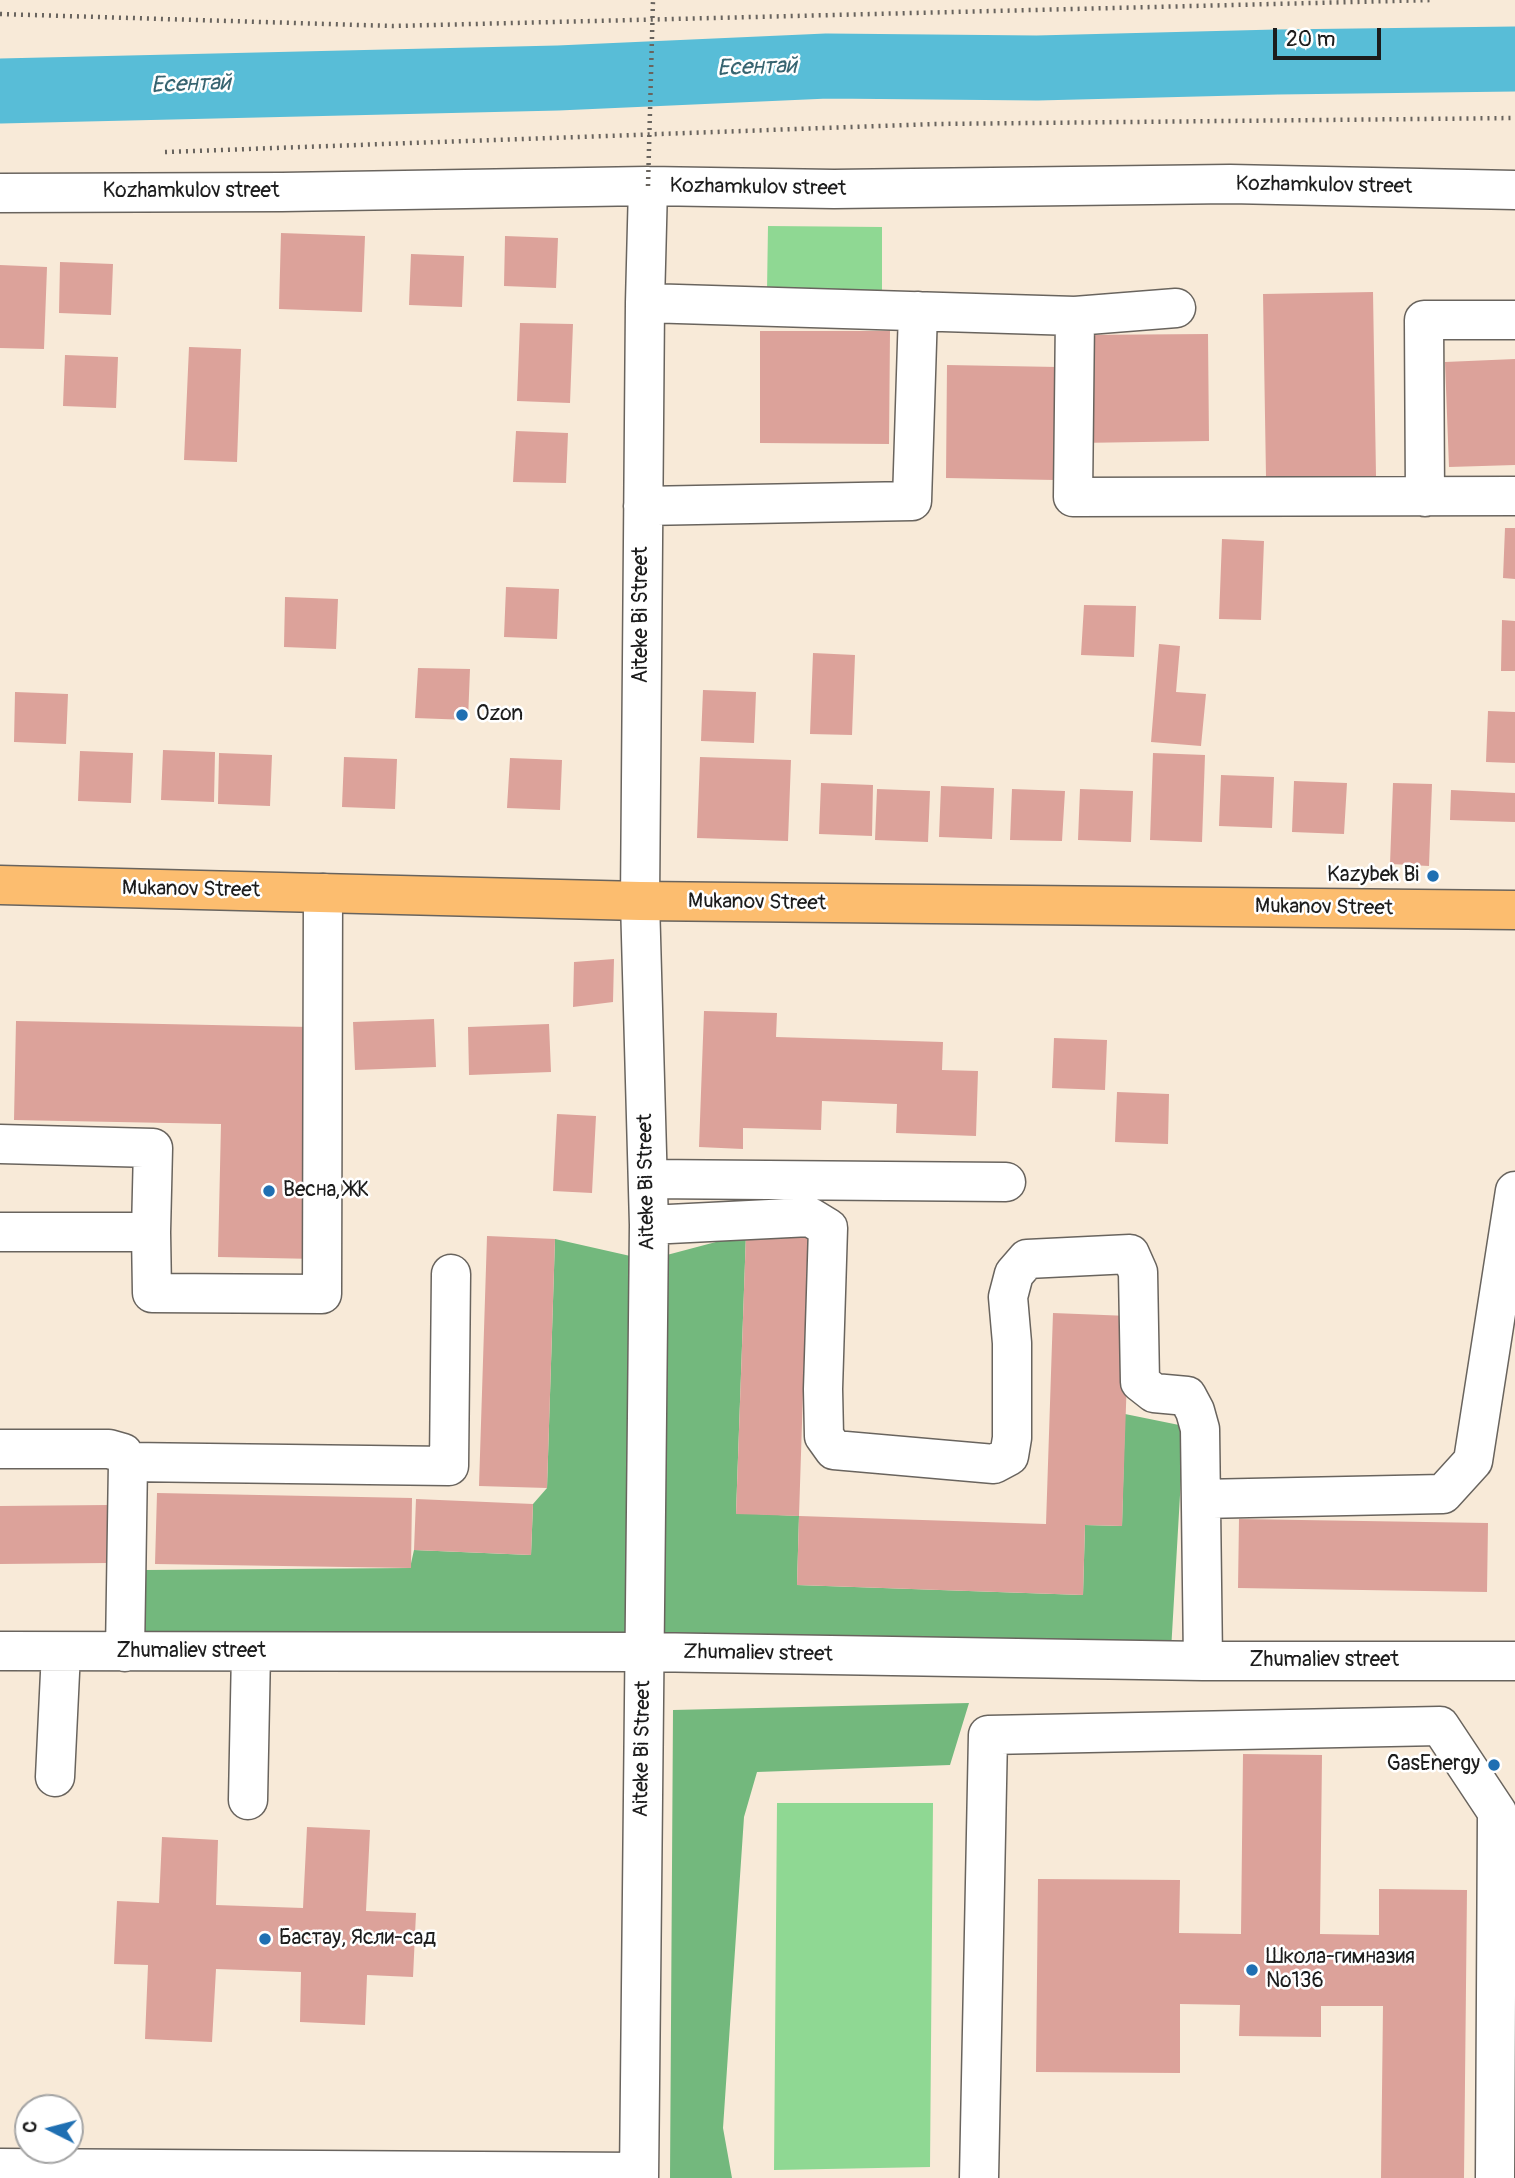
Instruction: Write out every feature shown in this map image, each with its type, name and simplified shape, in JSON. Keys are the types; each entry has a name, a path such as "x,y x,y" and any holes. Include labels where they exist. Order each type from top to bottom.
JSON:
{"main road":[{"name":"Mukanov Street","path":"0,885 640,901 1515,909"}],"street":[{"name":"Kozhamkulov street","path":"0,192 282,192 649,186 834,189 1230,184 1515,190"},
{"name":"Aiteke Bi Street","path":"639,2175 649,1226 640,901 645,303 649,186"},
{"path":"645,303 1074,316 1176,308"},
{"path":"643,506 912,501 918,311"},
{"path":"1074,316 1073,497 1515,496"},
{"path":"1425,497 1424,320 1515,320"},
{"path":"0,1144 153,1148 152,1293 322,1294 323,893"},
{"path":"648,1179 1006,1182"},
{"path":"1201,1499 1443,1494 1473,1461 1515,1191"},
{"path":"649,1226 810,1217 828,1227 824,1436 834,1450 994,1464 1009,1456 1012,1438 1012,1343 1008,1297 1014,1274 1027,1259 1130,1254 1138,1272 1140,1382 1154,1393 1187,1396 1199,1429 1203,1661"},
{"path":"0,1232 151,1232"},
{"path":"128,1462 449,1466 451,1274"},
{"path":"0,1449 109,1449 123,1453 128,1462 125,1652"},
{"name":"Zhumaliev street","path":"0,1651 645,1652 1203,1661 1515,1661"},
{"path":"55,1777 61,1652"},
{"path":"248,1800 251,1652"},
{"path":"979,2178 988,1735 1440,1726 1506,1812 1495,2178"},
{"path":"0,2168 639,2175"}],"path":[{"path":"649,186 653,0"},
{"path":"0,14 393,26 1433,0"},
{"path":"153,152 935,124 1515,118"}],"green space":[{"path":"768,226 882,227 882,293 767,291"},
{"path":"746,1234 736,1513 799,1516 797,1585 1083,1595 1085,1525 1122,1526 1125,1414 1184,1426 1171,1651 142,1633 146,1570 410,1568 414,1550 531,1555 533,1504 547,1488 555,1239 648,1260"},
{"path":"969,1703 950,1765 757,1772 744,1817 723,2128 732,2178 670,2178 673,1710"},
{"path":"777,1803 933,1803 930,2167 774,2170"}],"building":[{"path":"281,233 365,236 362,312 279,309"},
{"path":"505,236 558,238 556,288 504,286"},
{"path":"411,254 464,256 462,307 409,305"},
{"path":"60,262 113,264 111,315 59,313"},
{"path":"0,265 47,267 44,349 0,348"},
{"path":"1373,292 1376,476 1266,477 1263,294"},
{"path":"520,323 573,324 570,403 517,401"},
{"path":"760,331 890,331 889,444 760,443"},
{"path":"1208,334 1209,441 1077,443 1076,335"},
{"path":"189,347 241,349 237,462 184,460"},
{"path":"65,355 118,357 116,408 63,406"},
{"path":"1515,359 1515,465 1449,467 1445,362"},
{"path":"947,365 1058,367 1055,480 946,478"},
{"path":"516,431 568,433 566,483 513,482"},
{"path":"1505,528 1515,528 1515,579 1503,578"},
{"path":"1222,539 1264,541 1261,620 1219,619"},
{"path":"506,587 559,589 557,639 504,637"},
{"path":"285,597 338,599 336,649 284,647"},
{"path":"1084,605 1136,606 1134,657 1081,655"},
{"path":"1502,620 1515,621 1515,671 1501,671"},
{"path":"1159,644 1180,646 1176,692 1206,694 1201,746 1151,742"},
{"path":"813,653 855,655 852,735 810,734"},
{"path":"418,668 470,669 468,720 415,718"},
{"path":"703,690 756,692 754,743 701,741"},
{"path":"15,692 68,694 66,744 14,742"},
{"path":"1488,711 1515,712 1515,763 1486,762"},
{"path":"163,750 215,752 214,802 161,800"},
{"path":"80,751 133,753 131,803 78,801"},
{"path":"219,753 272,755 270,806 218,804"},
{"path":"1153,753 1205,755 1202,842 1150,840"},
{"path":"344,757 397,759 395,809 342,807"},
{"path":"700,757 791,760 788,841 697,838"},
{"path":"510,758 562,760 560,810 507,808"},
{"path":"1221,775 1274,777 1272,828 1219,826"},
{"path":"1294,781 1347,783 1344,834 1292,832"},
{"path":"821,783 873,785 872,836 819,834"},
{"path":"1393,783 1432,784 1429,866 1390,864"},
{"path":"941,786 994,788 992,839 939,837"},
{"path":"877,789 930,791 928,842 875,840"},
{"path":"1012,789 1065,791 1062,841 1010,840"},
{"path":"1080,789 1133,791 1131,842 1078,840"},
{"path":"1451,790 1515,793 1515,822 1450,820"},
{"path":"614,959 613,1002 573,1007 574,962"},
{"path":"704,1011 777,1013 776,1037 943,1042 942,1070 978,1071 976,1136 896,1133 897,1104 822,1101 821,1130 743,1128 743,1149 699,1147"},
{"path":"434,1019 436,1067 355,1070 353,1022"},
{"name":"Весна, ЖК","path":"16,1021 310,1027 317,1259 218,1257 221,1124 14,1120"},
{"path":"549,1024 551,1072 469,1075 468,1027"},
{"path":"1054,1038 1107,1040 1105,1090 1052,1088"},
{"path":"1117,1092 1169,1094 1168,1144 1115,1142"},
{"path":"557,1114 596,1116 592,1193 553,1191"},
{"path":"746,1234 808,1236 799,1516 736,1514"},
{"path":"487,1236 555,1239 547,1488 479,1486"},
{"path":"1053,1313 1129,1316 1122,1526 1085,1525 1083,1595 797,1585 799,1516 1046,1524"},
{"path":"157,1493 412,1498 411,1568 155,1564"},
{"path":"416,1499 533,1504 531,1555 414,1550"},
{"path":"108,1505 108,1563 0,1564 0,1506"},
{"path":"1239,1519 1488,1523 1487,1592 1238,1588"},
{"name":"Школа-гимназия №136","path":"1243,1754 1322,1755 1320,1934 1379,1935 1379,1889 1467,1890 1464,2178 1381,2178 1383,2006 1321,2006 1321,2037 1239,2036 1240,2005 1180,2004 1180,2073 1036,2072 1038,1879 1180,1880 1179,1933 1241,1934"},
{"name":"Бастау, Ясли-сад","path":"307,1827 370,1830 366,1911 416,1913 413,1977 367,1975 365,2025 300,2022 301,1972 216,1969 212,2042 145,2039 148,1965 114,1964 117,1901 159,1903 162,1837 218,1840 216,1905 303,1908"}],"waterway":[{"name":"Есентай","path":"0,91 558,78 827,66 1037,68 1515,59"}],"place":[{"name":"Ozon","path":"462,715"},
{"name":"Kazybek Bi","path":"1433,876"},
{"name":"Весна, ЖК","path":"269,1191"},
{"name":"GasEnergy","path":"1494,1765"},
{"name":"Бастау, Ясли-сад","path":"265,1939"},
{"name":"Школа-гимназия №136","path":"1252,1970"}]}
